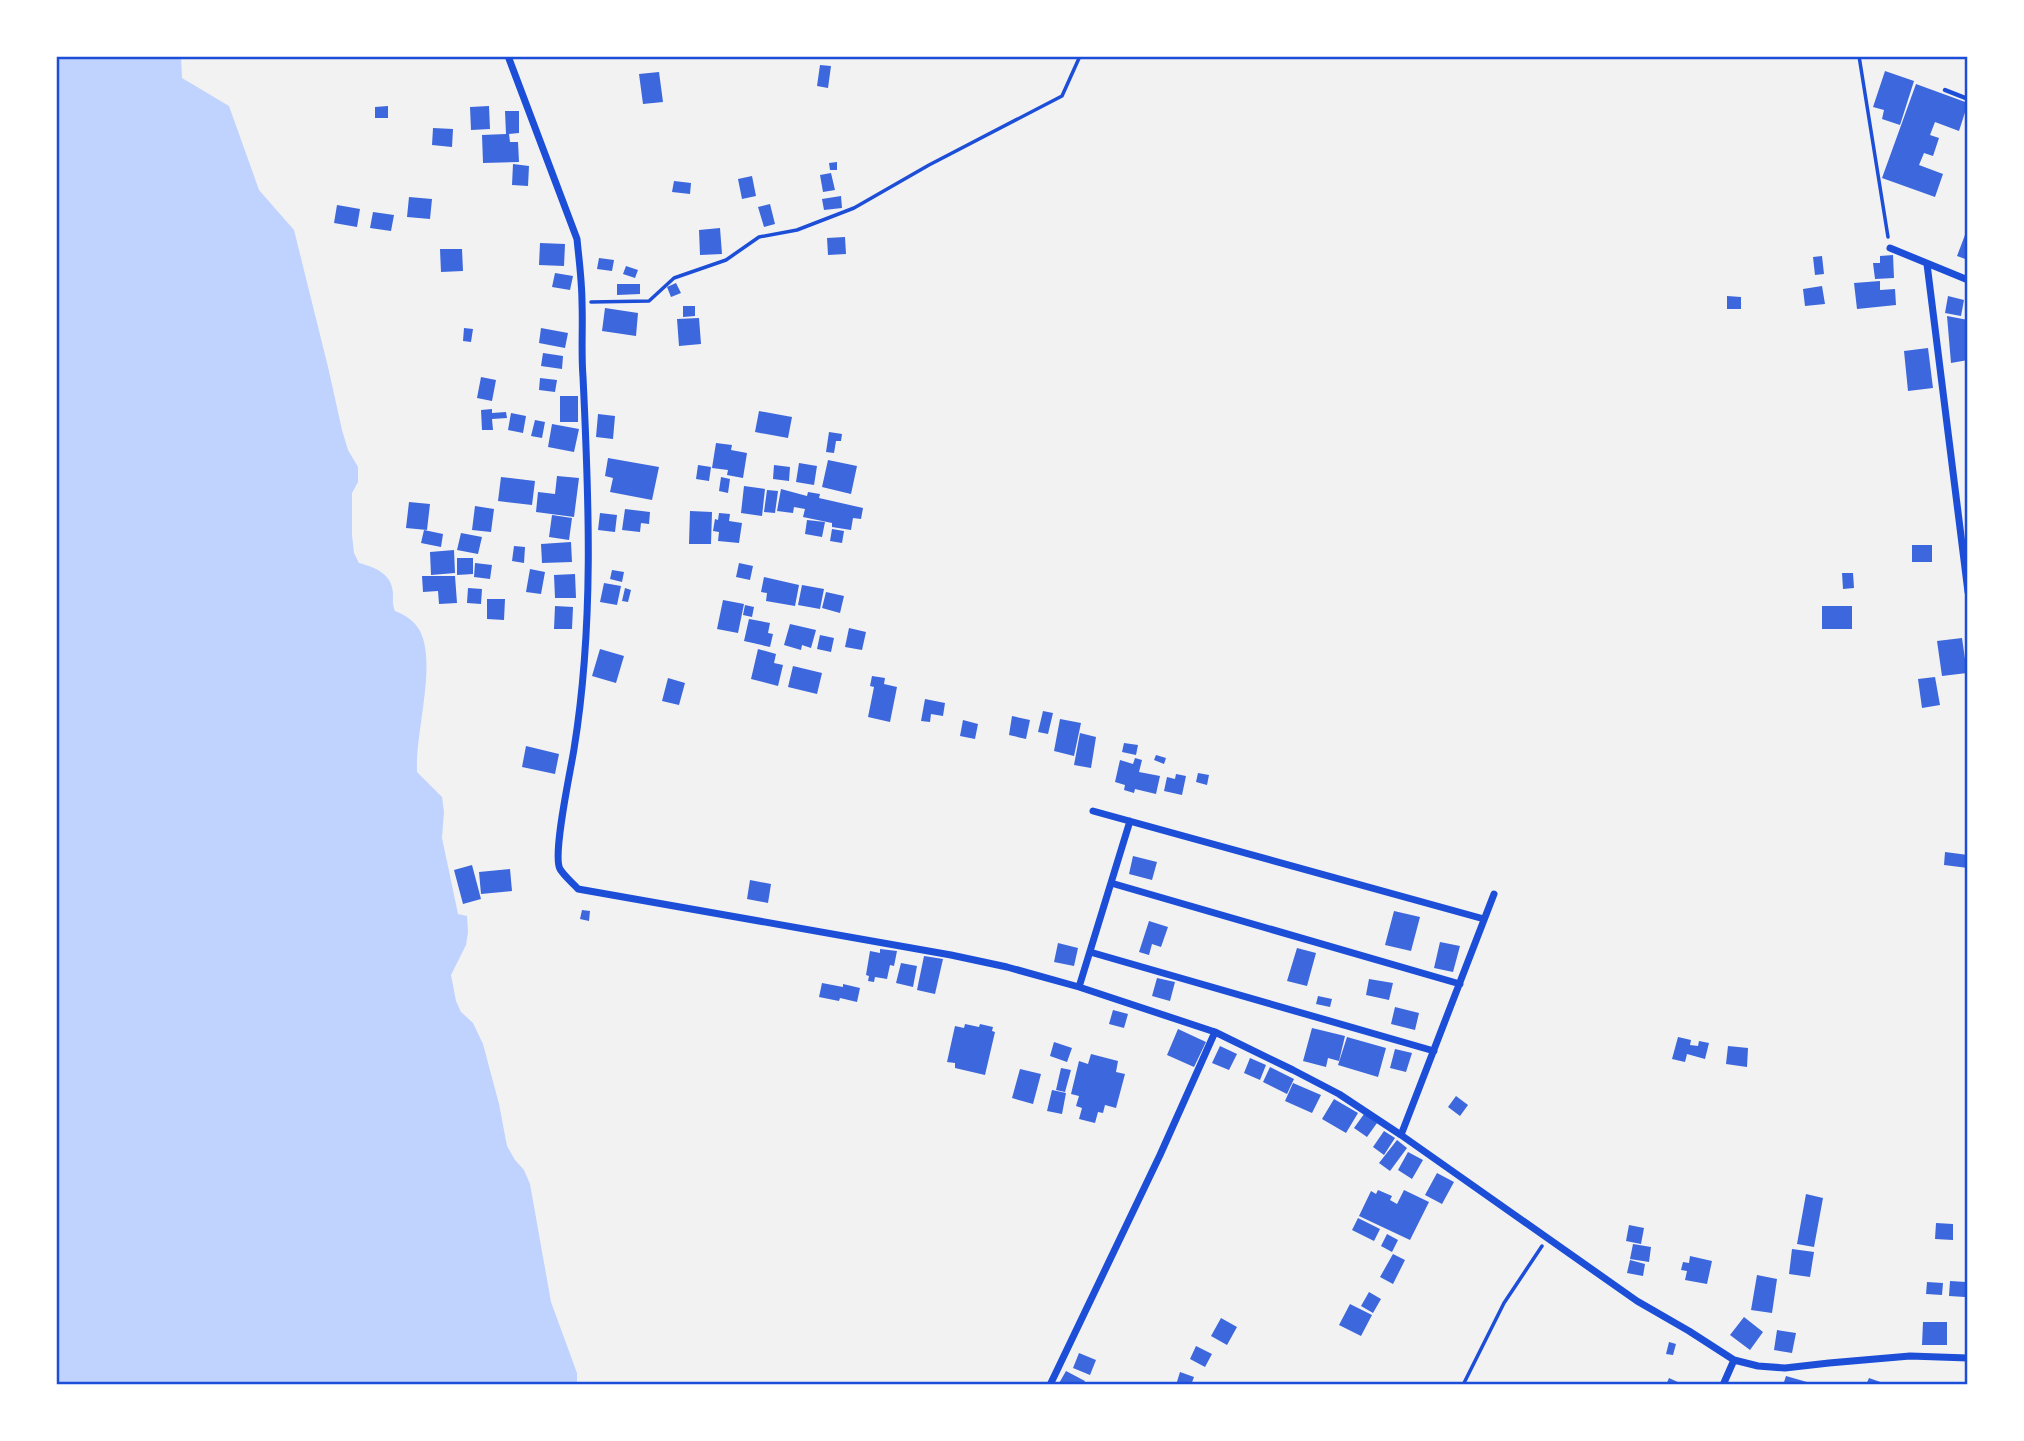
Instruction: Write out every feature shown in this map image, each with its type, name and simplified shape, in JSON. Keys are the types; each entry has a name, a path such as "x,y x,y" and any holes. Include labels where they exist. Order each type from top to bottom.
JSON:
{"street":[{"path":"508,56 577,239 582,303 581,352 587,462 587,628 579,716 561,823 558,860 560,870 578,889 1007,967 1215,1032 1339,1094 1637,1301 1734,1360 1758,1366 1785,1368 1910,1356 1968,1358"},
{"path":"1890,248 1968,280"},
{"path":"1927,264 1968,592"},
{"path":"1093,811 1484,919"},
{"path":"1079,988 1130,821"},
{"path":"1111,883 1460,984"},
{"path":"1401,1135 1494,894"},
{"path":"1090,952 1434,1051"},
{"path":"1050,1385 1160,1155 1215,1032"},
{"path":"1723,1385 1734,1360"}],"lane":[{"path":"1945,89 1968,98"}],"path":[{"path":"582,303 649,301 674,278 726,260 759,237 797,230 854,208 929,165 1062,96 1080,56"},
{"path":"1859,56 1890,248"},
{"path":"1463,1385 1504,1303 1548,1239"}],"water":[{"path":"56,56 181,56 182,78 229,106 259,190 294,230 342,430 348,450 358,467 358,482 352,493 354,553 359,563 377,569 390,581 395,611 415,624 425,645 426,680 417,772 442,797 442,838 458,914 467,916 466,945 451,975 456,1001 461,1012 473,1023 483,1044 507,1146 524,1170 530,1184 551,1302 577,1373 577,1385 56,1385"}],"building":[{"path":"820,65 831,66 828,88 817,86"},
{"path":"1885,71 1914,81 1900,125 1882,119 1884,110 1873,107"},
{"path":"659,72 663,102 643,104 639,74"},
{"path":"1916,84 1968,103 1959,131 1935,122 1930,135 1939,138 1933,156 1924,153 1919,165 1943,174 1935,197 1882,178"},
{"path":"388,106 388,118 375,118 375,107"},
{"path":"489,106 490,129 471,130 470,107"},
{"path":"505,111 519,111 519,133 509,134 510,142 518,142 519,162 483,163 482,135 506,134"},
{"path":"433,128 453,129 452,147 432,145"},
{"path":"837,162 837,170 830,170 829,163"},
{"path":"513,164 529,166 528,186 512,185"},
{"path":"831,173 835,190 823,192 820,175"},
{"path":"752,176 756,196 742,199 738,179"},
{"path":"674,181 691,183 690,194 672,192"},
{"path":"841,196 842,208 824,210 822,199"},
{"path":"409,197 432,199 430,219 407,217"},
{"path":"770,204 775,224 764,227 758,207"},
{"path":"337,205 360,209 357,227 334,223"},
{"path":"373,212 394,215 391,231 370,228"},
{"path":"1968,227 1968,260 1957,256"},
{"path":"720,228 722,254 700,255 699,230"},
{"path":"845,237 846,254 828,255 827,238"},
{"path":"540,243 565,244 564,266 539,265"},
{"path":"440,249 462,249 463,271 441,272"},
{"path":"1893,255 1894,278 1875,279 1873,263 1880,263 1880,256"},
{"path":"1822,256 1824,274 1815,275 1813,257"},
{"path":"599,258 614,260 612,271 597,269"},
{"path":"626,266 638,270 635,278 623,274"},
{"path":"555,273 573,276 570,290 552,287"},
{"path":"1880,281 1880,290 1895,289 1896,305 1857,309 1854,283"},
{"path":"676,283 681,293 671,297 667,287"},
{"path":"617,284 640,284 640,294 617,295"},
{"path":"1822,286 1825,304 1805,306 1803,289"},
{"path":"1727,296 1741,297 1741,309 1727,309"},
{"path":"1948,296 1964,300 1961,316 1945,313"},
{"path":"683,306 695,306 695,316 683,317"},
{"path":"605,308 638,313 636,336 602,331"},
{"path":"1947,316 1968,320 1968,360 1951,363"},
{"path":"699,318 701,344 679,346 677,319"},
{"path":"464,328 473,329 471,342 463,341"},
{"path":"541,328 568,333 565,348 539,343"},
{"path":"1928,348 1933,388 1908,391 1904,351"},
{"path":"543,353 563,356 562,369 541,366"},
{"path":"481,377 496,380 492,401 477,398"},
{"path":"540,378 557,380 555,392 539,390"},
{"path":"560,396 578,396 578,422 560,422"},
{"path":"492,409 492,413 506,412 507,418 492,419 493,430 482,430 481,410"},
{"path":"759,411 792,417 788,438 755,432"},
{"path":"511,413 526,416 523,433 508,430"},
{"path":"598,414 615,416 613,439 596,437"},
{"path":"535,420 545,422 542,438 531,436"},
{"path":"552,424 579,429 574,452 548,447"},
{"path":"829,432 842,434 841,441 836,441 834,453 826,452"},
{"path":"716,443 732,445 731,450 747,453 743,478 727,475 728,470 712,468"},
{"path":"608,458 659,467 652,500 610,492 613,478 605,476"},
{"path":"828,460 857,466 851,494 822,487"},
{"path":"799,463 817,466 814,485 796,482"},
{"path":"698,465 711,467 709,481 696,479"},
{"path":"774,465 790,467 789,481 773,479"},
{"path":"557,476 579,478 574,517 536,512 538,492 555,494"},
{"path":"501,477 535,481 532,505 498,501"},
{"path":"721,477 730,479 728,493 719,491"},
{"path":"744,486 765,489 762,516 741,513"},
{"path":"781,489 807,496 808,492 820,494 819,498 863,508 861,519 853,518 851,530 803,517 805,509 794,507 793,513 777,511"},
{"path":"767,490 778,491 775,513 764,512"},
{"path":"409,502 430,504 427,530 406,528"},
{"path":"475,506 494,509 491,532 472,530"},
{"path":"625,509 650,512 649,524 641,523 640,532 622,530"},
{"path":"690,511 712,512 711,544 689,544"},
{"path":"600,513 617,515 615,532 598,530"},
{"path":"719,513 730,514 729,521 742,523 739,543 718,541 719,532 713,531"},
{"path":"552,515 572,518 569,540 549,537"},
{"path":"807,520 825,522 822,537 805,534"},
{"path":"832,529 844,531 842,543 830,541"},
{"path":"424,530 443,534 441,547 421,543"},
{"path":"461,533 482,537 478,554 457,550"},
{"path":"571,542 572,562 542,563 541,544"},
{"path":"1912,545 1932,545 1932,562 1912,562"},
{"path":"514,546 525,547 524,563 512,561"},
{"path":"454,550 455,573 431,575 430,552"},
{"path":"457,558 473,558 473,574 457,575"},
{"path":"475,563 492,565 490,579 474,577"},
{"path":"739,563 753,566 750,580 736,577"},
{"path":"530,569 545,572 541,594 526,592"},
{"path":"612,570 624,572 622,582 610,579"},
{"path":"1842,573 1853,573 1854,588 1843,589"},
{"path":"575,574 576,598 555,598 554,575"},
{"path":"422,576 455,576 457,603 439,604 438,591 423,592"},
{"path":"764,577 799,585 795,606 766,601 767,593 761,592"},
{"path":"604,583 621,586 617,605 600,602"},
{"path":"802,585 824,589 820,609 798,605"},
{"path":"468,588 482,589 481,604 467,603"},
{"path":"625,588 631,590 628,602 622,601"},
{"path":"826,592 844,596 840,613 822,608"},
{"path":"487,599 505,599 504,620 487,619"},
{"path":"723,600 744,604 738,633 717,629"},
{"path":"745,605 754,607 752,617 743,615"},
{"path":"555,606 573,607 572,629 554,629"},
{"path":"1822,606 1852,606 1852,629 1822,629"},
{"path":"749,619 770,623 768,633 773,634 770,647 744,641"},
{"path":"790,624 816,630 811,648 802,645 801,650 784,645"},
{"path":"849,628 866,632 862,650 845,647"},
{"path":"820,635 834,638 831,652 817,649"},
{"path":"1962,638 1967,673 1942,676 1937,641"},
{"path":"600,649 624,656 616,683 592,676"},
{"path":"758,649 776,654 774,663 783,665 778,686 751,679"},
{"path":"793,666 822,673 817,694 788,687"},
{"path":"872,676 885,678 884,684 897,687 890,722 868,717 874,687 870,686"},
{"path":"1935,677 1940,705 1922,708 1918,679"},
{"path":"668,678 685,683 679,705 662,701"},
{"path":"925,699 945,703 943,716 931,714 930,722 921,721"},
{"path":"1043,711 1053,713 1048,734 1038,732"},
{"path":"1012,716 1030,720 1026,739 1009,735"},
{"path":"1060,719 1081,723 1074,756 1054,751"},
{"path":"963,720 978,724 975,739 960,736"},
{"path":"1080,733 1096,737 1091,768 1074,765"},
{"path":"1124,743 1138,745 1136,755 1122,752"},
{"path":"526,746 559,754 555,774 522,767"},
{"path":"1156,755 1166,758 1164,764 1154,760"},
{"path":"1135,758 1142,760 1139,772 1160,776 1156,794 1135,789 1134,793 1124,790 1125,785 1115,782 1120,760 1133,764"},
{"path":"1198,773 1209,775 1207,785 1196,782"},
{"path":"1176,774 1186,776 1182,795 1164,791 1167,777 1175,779"},
{"path":"1945,852 1968,855 1968,868 1944,865"},
{"path":"1133,856 1157,862 1152,880 1129,874"},
{"path":"472,865 481,899 463,904 454,870"},
{"path":"510,869 512,891 481,894 479,872"},
{"path":"750,880 771,884 768,903 747,899"},
{"path":"582,910 590,911 589,921 580,919"},
{"path":"1394,911 1420,917 1411,951 1385,945"},
{"path":"1149,921 1168,927 1161,947 1152,944 1149,955 1139,952"},
{"path":"1440,942 1460,946 1453,972 1434,968"},
{"path":"1058,943 1078,948 1074,966 1054,962"},
{"path":"1297,948 1316,953 1307,986 1287,981"},
{"path":"880,949 897,951 894,966 890,965 887,979 875,977 874,982 868,981 869,976 866,975 870,951 880,953"},
{"path":"924,956 943,959 935,994 917,990"},
{"path":"901,963 917,966 913,987 896,983"},
{"path":"1157,978 1175,982 1170,1001 1152,996"},
{"path":"1369,979 1393,983 1389,1000 1366,995"},
{"path":"822,983 860,988 857,1002 819,997"},
{"path":"1318,996 1332,999 1330,1007 1316,1004"},
{"path":"1395,1007 1419,1013 1415,1030 1391,1024"},
{"path":"1113,1010 1128,1014 1124,1028 1109,1024"},
{"path":"965,1024 993,1027 992,1031 995,1032 985,1075 955,1068 955,1063 947,1062 955,1026 964,1028"},
{"path":"1312,1028 1345,1036 1339,1061 1328,1058 1326,1067 1303,1061"},
{"path":"1178,1029 1206,1042 1194,1067 1167,1055"},
{"path":"1347,1037 1386,1048 1378,1077 1338,1065"},
{"path":"1678,1037 1691,1040 1690,1045 1698,1046 1699,1041 1709,1043 1705,1059 1687,1054 1685,1062 1672,1059"},
{"path":"1054,1042 1072,1048 1067,1062 1050,1056"},
{"path":"1220,1046 1237,1054 1229,1070 1212,1063"},
{"path":"1728,1046 1748,1048 1747,1067 1726,1064"},
{"path":"1395,1049 1412,1053 1406,1072 1390,1068"},
{"path":"1091,1054 1118,1061 1116,1072 1125,1074 1116,1108 1105,1105 1103,1113 1098,1112 1095,1123 1079,1119 1082,1108 1076,1106 1079,1096 1071,1094 1079,1061 1088,1064"},
{"path":"1250,1058 1266,1065 1260,1080 1244,1073"},
{"path":"1270,1067 1294,1079 1287,1094 1263,1082"},
{"path":"1061,1068 1071,1070 1065,1092 1056,1090"},
{"path":"1020,1069 1041,1074 1033,1104 1012,1098"},
{"path":"1293,1083 1321,1095 1312,1113 1285,1101"},
{"path":"1052,1090 1066,1093 1062,1114 1047,1111"},
{"path":"1456,1096 1468,1105 1460,1116 1448,1107"},
{"path":"1334,1099 1358,1113 1346,1133 1322,1119"},
{"path":"1364,1114 1377,1123 1367,1137 1354,1128"},
{"path":"1384,1131 1395,1138 1384,1155 1373,1147"},
{"path":"1397,1140 1407,1148 1390,1171 1379,1163"},
{"path":"1408,1152 1423,1160 1412,1179 1398,1170"},
{"path":"1437,1173 1454,1182 1442,1204 1425,1195"},
{"path":"1378,1190 1392,1196 1390,1200 1397,1204 1404,1190 1429,1202 1410,1240 1359,1216 1371,1191 1376,1194"},
{"path":"1806,1194 1823,1198 1814,1247 1797,1244"},
{"path":"1358,1218 1380,1229 1374,1241 1352,1230"},
{"path":"1936,1223 1953,1224 1953,1240 1935,1239"},
{"path":"1629,1225 1644,1228 1641,1244 1626,1241"},
{"path":"1387,1234 1398,1240 1392,1252 1381,1246"},
{"path":"1633,1244 1651,1247 1649,1262 1630,1259"},
{"path":"1792,1249 1814,1252 1810,1277 1789,1274"},
{"path":"1393,1254 1405,1260 1393,1284 1380,1277"},
{"path":"1690,1256 1712,1261 1707,1284 1685,1280 1687,1271 1681,1270 1683,1262 1689,1263"},
{"path":"1630,1260 1645,1264 1643,1276 1627,1273"},
{"path":"1757,1275 1777,1279 1772,1313 1751,1310"},
{"path":"1950,1281 1966,1282 1965,1297 1949,1296"},
{"path":"1927,1282 1943,1283 1942,1295 1926,1294"},
{"path":"1369,1292 1381,1299 1373,1313 1361,1306"},
{"path":"1350,1304 1372,1315 1361,1336 1339,1325"},
{"path":"1744,1317 1763,1332 1750,1350 1730,1335"},
{"path":"1221,1318 1237,1327 1227,1345 1211,1336"},
{"path":"1923,1322 1947,1322 1947,1345 1922,1345"},
{"path":"1777,1330 1796,1333 1792,1353 1774,1350"},
{"path":"1669,1342 1676,1344 1673,1355 1666,1354"},
{"path":"1196,1346 1212,1354 1205,1367 1190,1359"},
{"path":"1079,1353 1096,1360 1090,1375 1073,1368"},
{"path":"1066,1371 1085,1381 1083,1385 1058,1385"},
{"path":"1180,1372 1194,1377 1191,1385 1176,1385"},
{"path":"1786,1376 1807,1382 1806,1385 1783,1385"},
{"path":"1669,1378 1680,1383 1679,1385 1666,1385"},
{"path":"1869,1378 1889,1385 1866,1385"}]}
